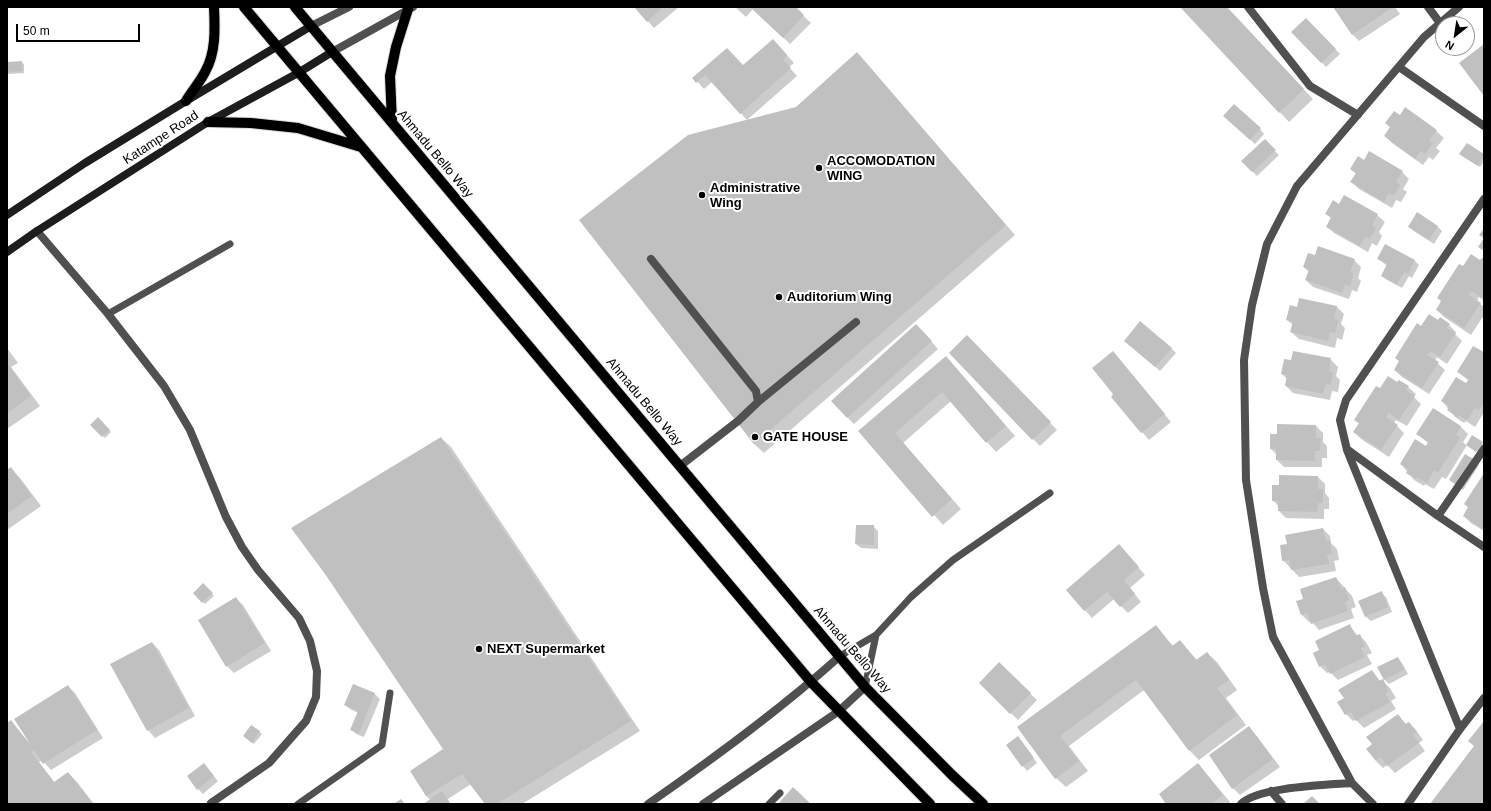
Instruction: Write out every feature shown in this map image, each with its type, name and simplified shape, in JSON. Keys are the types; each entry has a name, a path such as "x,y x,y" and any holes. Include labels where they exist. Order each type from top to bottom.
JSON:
{"main road":[{"path":"186,101 206,71 213,49 215,26 214,7"},
{"path":"244,7 811,682 930,804"},
{"name":"Ahmadu Bello Way","path":"295,7 865,687 952,775 983,804"},
{"path":"392,122 390,76 396,47 410,8"},
{"name":"Katampe Road","path":"7,215 85,163 311,26"},
{"name":"Katampe Road","path":"7,252 37,231 208,122 298,73 332,52"},
{"path":"208,122 251,122 298,128 361,147"}],"street":[{"path":"311,26 349,7"},
{"path":"1248,7 1310,86 1358,115"},
{"path":"1428,7 1435,16"},
{"path":"1448,16 1459,7"},
{"path":"332,52 410,8"},
{"path":"1373,804 1352,783 1273,637 1263,588 1246,480 1244,360 1252,305 1267,244 1297,186 1424,37 1435,27"},
{"path":"1399,67 1484,126"},
{"path":"1460,729 1347,450 1340,420 1346,400 1484,199"},
{"path":"37,231 108,314 164,386 190,430 226,517 242,547 299,618 310,641 317,671 316,696 306,721 269,763 211,803"},
{"path":"651,259 756,391 758,402"},
{"path":"680,466 738,421 758,402 856,322"},
{"path":"1438,516 1484,449"},
{"path":"1347,450 1438,516 1484,547"},
{"path":"648,804 715,757 811,682 840,656"},
{"path":"703,804 839,711 865,687"},
{"path":"1408,804 1460,729 1484,698"},
{"path":"1241,804 1245,800 1271,791 1352,783"},
{"path":"1271,791 1282,804"}],"lane":[{"path":"108,314 230,244"},
{"path":"840,656 876,635 911,597 953,560 1050,493"},
{"path":"865,687 876,635"},
{"path":"298,804 382,745 390,693"},
{"path":"770,804 780,792"}],"building":[{"path":"634,7 663,7 647,22"},
{"path":"750,7 796,7 804,15 783,38"},
{"path":"1180,7 1227,7 1304,89 1279,113"},
{"path":"1333,7 1393,7 1352,35"},
{"path":"1306,18 1336,49 1321,63 1291,32"},
{"path":"773,39 787,55 783,60 791,68 740,114 705,75 696,83 692,78 727,48 743,65"},
{"path":"1484,44 1484,96 1459,63 1468,56 1475,56 1475,51"},
{"path":"857,52 1006,225 754,444 579,220 688,135 796,107"},
{"path":"22,61 22,71 7,72 7,62"},
{"path":"1234,104 1261,128 1250,140 1223,116"},
{"path":"1405,107 1437,130 1429,141 1433,143 1425,154 1421,151 1415,159 1384,136 1390,127 1385,123 1394,111 1400,115"},
{"path":"1265,139 1276,150 1252,172 1241,161"},
{"path":"1467,143 1484,154 1478,166 1459,154"},
{"path":"1369,151 1403,171 1396,182 1400,185 1394,196 1389,193 1384,202 1350,182 1356,173 1350,169 1358,156 1364,160"},
{"path":"1344,195 1378,214 1372,225 1376,228 1370,239 1365,237 1360,246 1326,227 1331,217 1325,214 1333,200 1339,204"},
{"path":"1417,212 1438,226 1429,240 1408,227"},
{"path":"1484,228 1484,238 1479,235"},
{"path":"1484,238 1484,251 1478,247"},
{"path":"1385,244 1415,260 1408,274 1404,272 1397,284 1381,276 1387,264 1377,259"},
{"path":"1318,246 1355,259 1350,272 1354,273 1350,286 1345,284 1342,293 1305,280 1309,270 1303,267 1308,253 1315,255"},
{"path":"1471,254 1480,260 1482,258 1484,259 1484,295 1482,298 1472,291 1469,295 1481,303 1464,328 1436,310 1441,301 1437,298 1459,264 1463,266"},
{"path":"1299,298 1337,306 1334,319 1339,320 1335,333 1330,332 1328,341 1290,332 1293,322 1286,320 1290,305 1297,307"},
{"path":"1429,314 1438,320 1440,317 1450,324 1447,328 1456,333 1440,357 1430,351 1427,355 1439,362 1422,388 1394,370 1399,361 1395,358 1417,323 1421,326"},
{"path":"1140,321 1172,348 1155,367 1124,341"},
{"path":"916,324 932,341 847,418 831,401"},
{"path":"967,335 1051,422 1032,440 949,353"},
{"path":"1473,346 1484,352 1484,403 1479,410 1475,408 1467,420 1458,415 1457,417 1447,410 1449,406 1441,401 1456,377 1466,383 1469,379 1457,372"},
{"path":"1113,351 1165,414 1141,433 1111,397 1113,394 1092,368"},
{"path":"1293,351 1331,358 1329,371 1333,372 1331,385 1326,384 1323,394 1285,386 1287,375 1281,374 1284,359 1291,360"},
{"path":"946,356 1006,426 986,443 942,392 895,433 952,499 932,517 858,431"},
{"path":"7,363 31,396 7,413"},
{"path":"1388,376 1397,382 1399,380 1409,386 1406,390 1415,396 1399,420 1389,413 1386,417 1398,425 1381,450 1353,432 1359,423 1354,420 1376,386 1380,388"},
{"path":"1433,408 1461,426 1456,435 1460,438 1438,473 1434,470 1427,483 1406,473 1408,469 1400,464 1415,439 1426,446 1428,442 1416,434"},
{"path":"98,417 110,430 102,437 90,425"},
{"path":"1277,424 1316,425 1316,438 1321,438 1320,451 1315,451 1315,461 1276,460 1276,449 1270,449 1270,434 1277,434"},
{"path":"1472,435 1483,442 1476,452 1466,445"},
{"name":"NEXT Supermarket","path":"441,437 631,721 497,804 485,804 462,774 426,796 410,771 443,749 325,574 291,528"},
{"path":"1465,454 1475,460 1458,486 1449,480"},
{"path":"11,467 32,496 7,514 7,470"},
{"path":"1484,473 1484,530 1463,516 1468,507 1464,504"},
{"path":"1279,475 1318,476 1318,489 1323,489 1323,503 1318,503 1317,512 1278,511 1278,501 1272,501 1272,485 1279,485"},
{"path":"856,525 874,525 874,545 855,544"},
{"path":"1323,528 1326,541 1330,540 1332,554 1327,554 1329,564 1291,570 1289,560 1282,561 1280,545 1287,544 1285,535"},
{"path":"1119,544 1139,567 1124,580 1135,594 1120,607 1107,592 1084,611 1066,590"},
{"path":"1336,577 1341,589 1345,587 1349,600 1345,602 1348,611 1311,624 1307,613 1301,615 1296,601 1303,599 1300,589"},
{"path":"203,583 213,593 202,603 193,593"},
{"path":"1382,591 1388,607 1365,617 1358,601"},
{"path":"236,597 265,643 226,667 198,620"},
{"path":"1350,624 1355,636 1360,634 1365,646 1361,648 1365,657 1330,674 1325,664 1319,667 1313,653 1319,650 1315,641"},
{"path":"1156,625 1172,646 1180,640 1196,660 1207,652 1229,680 1217,688 1237,715 1189,751 1136,680 1060,736 1079,761 1055,779 1017,727"},
{"path":"152,642 189,708 147,731 110,664"},
{"path":"1398,657 1404,670 1384,680 1377,667"},
{"path":"999,662 1031,693 1010,714 979,683"},
{"path":"1372,670 1379,681 1383,679 1389,691 1385,693 1390,702 1356,721 1351,712 1345,715 1337,702 1344,698 1338,690"},
{"path":"353,684 375,693 359,733 350,730 358,711 344,705"},
{"path":"68,685 97,730 43,764 14,719"},
{"path":"1398,714 1405,724 1409,722 1417,732 1413,735 1419,743 1387,766 1381,757 1376,761 1366,749 1372,744 1366,737"},
{"path":"11,720 34,750 31,752 54,782 68,772 93,804 7,804 7,723"},
{"path":"1484,721 1484,799 1480,804 1430,804 1474,746 1468,741"},
{"path":"251,725 260,731 252,743 243,736"},
{"path":"1249,726 1273,759 1232,789 1209,755"},
{"path":"1018,736 1034,758 1022,767 1006,745"},
{"path":"204,763 214,776 197,790 187,776"},
{"path":"1198,763 1223,795 1212,804 1166,804 1159,794"},
{"path":"793,787 811,804 778,804"},
{"path":"442,791 451,804 423,804"},
{"path":"1312,796 1320,804 1303,804"},
{"path":"401,799 405,804 393,804"}],"place":[{"name":"ACCOMODATION WING","path":"819,168"},
{"name":"Administrative Wing","path":"702,195"},
{"name":"Auditorium Wing","path":"779,297"},
{"name":"GATE HOUSE","path":"755,437"},
{"name":"NEXT Supermarket","path":"479,649"}]}
